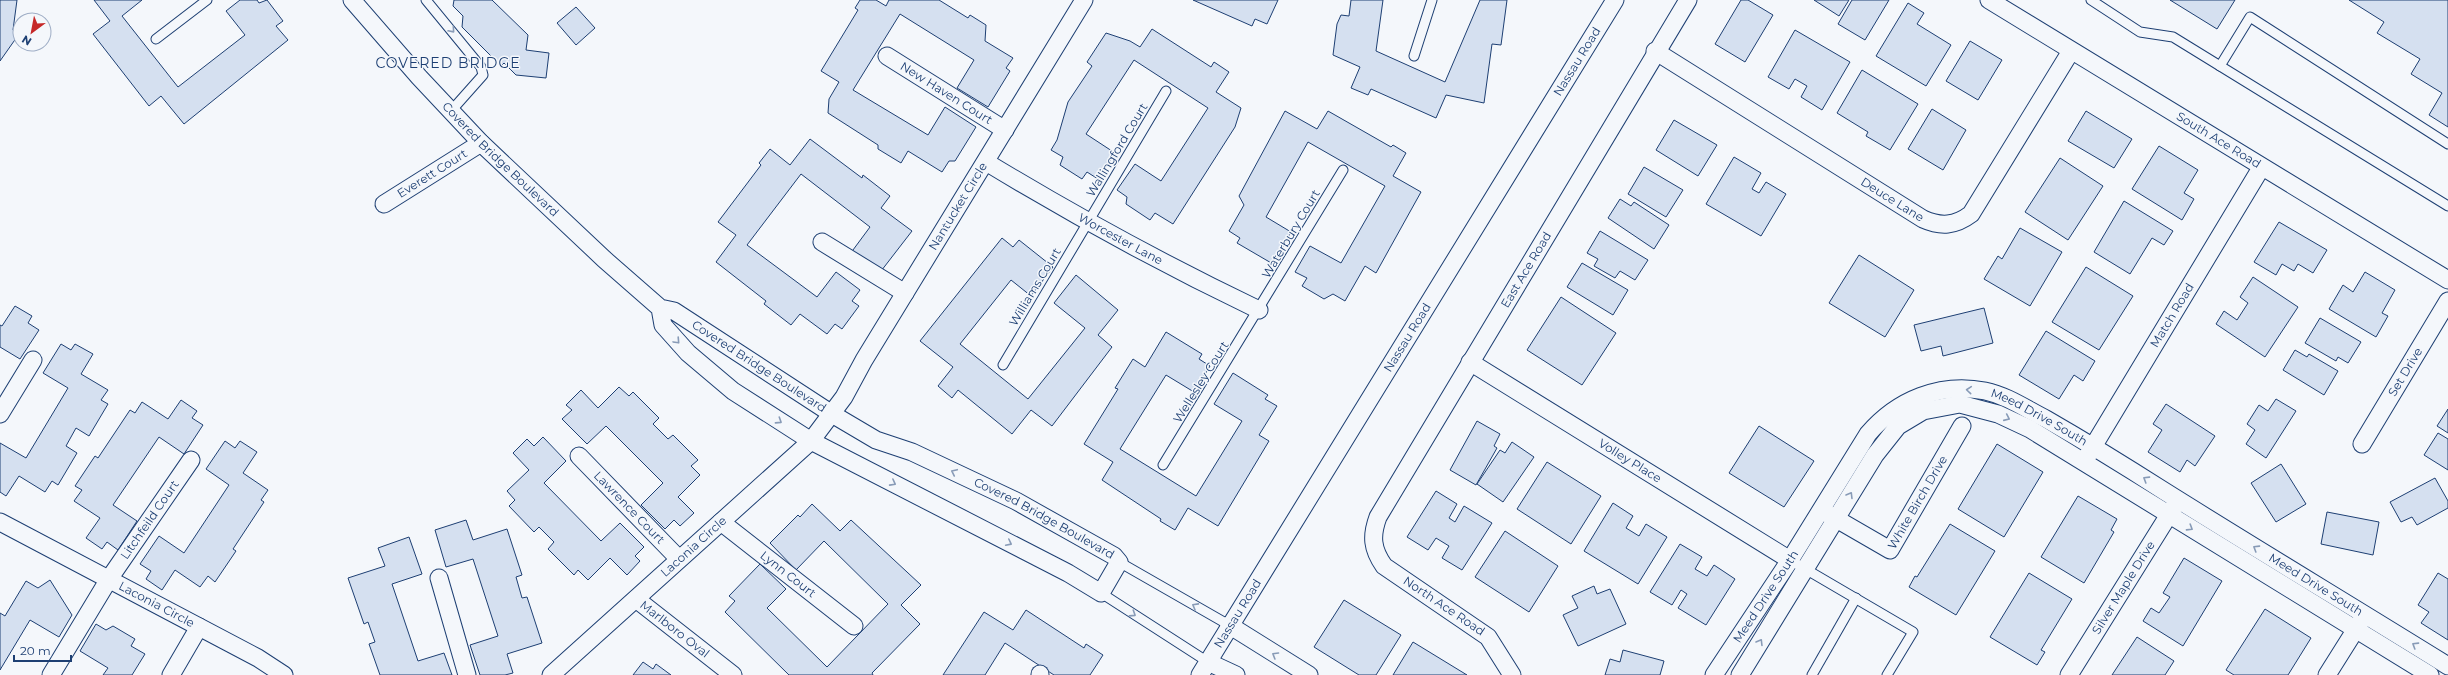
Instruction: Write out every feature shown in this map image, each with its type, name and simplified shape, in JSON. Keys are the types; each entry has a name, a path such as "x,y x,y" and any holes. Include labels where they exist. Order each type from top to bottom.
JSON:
{"street":[{"name":"Covered Bridge Boulevard","path":"352,0 481,143 604,259 660,308 674,311 832,414 876,440 912,452 1016,501 1114,556 1119,562 1101,592 1068,573 811,441 734,391 688,353 663,326 660,308"},
{"name":"Nantucket Circle","path":"832,414 844,397 905,293 1084,0"},
{"name":"Nassau Road","path":"1204,668 1229,625 1615,0"},
{"name":"East Ace Road","path":"1373,542 1373,529 1378,517 1655,51 1688,0"},
{"name":"South Ace Road","path":"1989,0 2261,168 2448,280"},
{"name":"Deuce Lane","path":"1655,51 1923,219 1935,224 1948,225 1961,221 1971,214 2071,51"},
{"name":"New Haven Court","path":"887,56 1005,130"},
{"name":"Everett Court","path":"384,204 481,143"},
{"name":"Worcester Lane","path":"986,162 1071,214 1088,221 1158,261 1259,310"},
{"name":"Match Road","path":"2084,462 2092,445 2261,168"},
{"path":"822,242 905,293"},
{"name":"Set Drive","path":"2362,444 2448,301"},
{"path":"0,414 33,360"},
{"name":"Volley Place","path":"1470,362 1790,560"},
{"name":"Meed Drive South","path":"1714,675 1790,560 1820,509 1868,434 1879,421 1899,405 1926,395 1956,388 1984,391 2004,396 2092,445 2178,500 2448,666"},
{"name":"Meed Drive South","path":"1740,675 1875,455 1888,437 1898,426 1923,411 1960,404 1998,414 2030,429 2430,675"},
{"name":"Laconia Circle","path":"551,675 721,522 791,462 811,441 832,414"},
{"name":"White Birch Drive","path":"1820,509 1890,550 1962,426"},
{"name":"Lawrence Court","path":"578,456 680,559"},
{"name":"Litchfeild Court","path":"51,675 109,579 191,460"},
{"name":"Silver Maple Drive","path":"2069,675 2178,500"},
{"name":"Laconia Circle","path":"0,522 199,627 284,675"},
{"name":"Lynn Court","path":"721,522 854,626"},
{"name":"North Ace Road","path":"1373,542 1377,555 1384,566 1488,637 1512,675"},
{"path":"439,578 467,675"},
{"name":"Marlboro Oval","path":"636,599 733,675"},
{"path":"2327,675 2365,615"},
{"path":"1229,625 1309,675"},
{"path":"172,675 199,627"},
{"path":"1204,668 1236,675"}],"lane":[{"path":"156,38 208,0"},
{"path":"426,0 481,67 483,75 479,82 451,111"},
{"path":"1414,56 1432,0"},
{"path":"2091,0 2140,32 2173,37 2448,206"},
{"path":"2220,66 2250,17 2448,144"},
{"name":"Wallingford Court","path":"1088,221 1166,92"},
{"name":"Waterbury Court","path":"1259,310 1343,170"},
{"name":"Williams Court","path":"1003,365 1088,221"},
{"name":"Wellesley Court","path":"1163,465 1259,310"},
{"path":"1790,560 1913,632 1887,675"},
{"path":"1119,562 1229,625"},
{"path":"1101,592 1204,668"},
{"path":"1812,675 1856,598"}],"building":[{"path":"0,0 17,0 15,12 12,12 12,44 0,61"},
{"path":"94,0 142,0 122,16 178,87 245,35 226,11 240,0 257,0 259,3 267,0 283,21 276,26 288,40 184,124 161,96 149,106 93,34 110,21"},
{"path":"454,0 492,0 528,35 526,50 549,53 546,78 516,75 504,63 501,66 462,27 463,16 453,6"},
{"path":"860,0 876,0 886,6 889,0 939,0 968,18 970,15 986,25 985,41 1013,58 1006,68 1010,71 988,107 957,88 974,60 900,14 853,90 928,135 945,107 976,127 955,161 949,161 942,172 908,151 901,163 878,149 878,145 828,113 829,99 839,82 821,71 858,10 855,8"},
{"path":"1193,0 1278,0 1267,24 1255,19 1252,26"},
{"path":"1351,0 1383,0 1376,51 1445,82 1480,0 1507,0 1501,45 1492,44 1484,103 1446,95 1436,118 1371,89 1368,95 1351,88 1360,67 1333,55 1337,24 1341,15 1349,16"},
{"path":"1741,0 1748,0 1773,15 1745,62 1715,44"},
{"path":"1814,0 1849,0 1839,16"},
{"path":"1852,0 1889,0 1865,40 1838,24"},
{"path":"2170,0 2235,0 2217,29"},
{"path":"2349,0 2448,0 2448,127 2429,115 2442,93 2411,74 2420,59 2377,33 2384,22"},
{"path":"1908,3 1924,13 1917,24 1951,45 1926,86 1876,56"},
{"path":"576,7 595,28 576,45 557,23"},
{"path":"1152,29 1211,67 1214,62 1229,72 1216,92 1241,108 1235,127 1173,224 1155,213 1150,220 1126,204 1127,197 1117,190 1135,164 1161,181 1208,108 1134,60 1086,134 1115,153 1098,179 1087,172 1082,179 1060,165 1063,157 1051,150 1057,140 1068,102 1092,66 1087,62 1106,33 1130,41 1140,47"},
{"path":"1795,30 1850,62 1822,110 1801,97 1807,86 1795,79 1789,89 1768,77"},
{"path":"1970,41 2002,60 1978,100 1946,81"},
{"path":"1862,70 1918,104 1890,150 1866,136 1868,132 1837,113"},
{"path":"1932,109 1966,130 1943,170 1908,149"},
{"path":"1285,111 1317,129 1328,111 1391,147 1393,145 1406,153 1393,176 1421,192 1376,273 1365,266 1345,301 1333,294 1324,299 1302,286 1307,278 1295,272 1310,246 1341,263 1385,186 1308,142 1266,217 1291,232 1273,264 1237,243 1240,238 1229,231 1244,205 1239,196"},
{"path":"2086,111 2132,139 2114,168 2068,141"},
{"path":"1674,120 1717,145 1698,176 1656,150"},
{"path":"810,139 862,178 863,175 890,196 881,208 912,231 878,275 850,254 870,227 801,174 747,245 817,297 836,272 860,290 852,301 859,306 842,329 835,324 827,334 800,314 791,325 764,304 766,301 716,262 736,235 718,222 761,165 759,163 770,149 790,165"},
{"path":"2159,146 2198,170 2184,193 2194,199 2182,220 2132,189"},
{"path":"1734,157 1761,173 1752,189 1759,193 1766,182 1786,194 1761,236 1706,204"},
{"path":"2060,158 2103,186 2068,240 2025,212"},
{"path":"1644,167 1683,190 1666,217 1628,194"},
{"path":"1620,199 1631,206 1634,202 1669,225 1654,249 1608,218"},
{"path":"2124,201 2173,231 2164,245 2152,238 2130,274 2094,252"},
{"path":"2279,222 2327,250 2313,273 2298,264 2294,271 2282,264 2276,275 2254,262"},
{"path":"2020,228 2062,252 2030,306 1984,279 1998,256 2002,259"},
{"path":"1600,231 1648,260 1635,280 1620,271 1615,278 1594,266 1598,259 1587,253"},
{"path":"1002,238 1013,247 1019,240 1053,267 1031,296 1011,280 960,344 1028,399 1085,328 1054,303 1076,275 1118,310 1098,335 1112,347 1052,426 1031,410 1012,434 958,390 952,398 938,386 953,367 920,341"},
{"path":"1859,255 1914,290 1885,337 1829,303"},
{"path":"1582,263 1628,290 1613,315 1567,287"},
{"path":"2086,267 2133,296 2099,350 2052,322"},
{"path":"2365,272 2395,290 2382,313 2388,316 2376,337 2329,309 2343,285 2353,292"},
{"path":"2253,277 2298,307 2265,357 2216,324 2224,311 2237,320 2248,303 2240,297"},
{"path":"1561,297 1616,333 1582,385 1527,350"},
{"path":"15,306 32,316 28,323 39,330 20,359 0,347 0,325 2,326"},
{"path":"1984,308 1993,343 1943,356 1941,346 1921,351 1914,325"},
{"path":"2320,318 2361,342 2348,363 2338,357 2336,361 2305,343"},
{"path":"2046,331 2095,361 2083,381 2074,375 2059,399 2019,375"},
{"path":"1166,332 1202,354 1199,359 1210,366 1194,392 1166,375 1120,449 1196,496 1242,421 1214,404 1233,373 1268,395 1265,399 1277,406 1259,435 1269,441 1218,526 1188,508 1175,530 1160,521 1161,519 1102,480 1113,462 1084,444 1118,389 1115,388 1133,359 1145,367"},
{"path":"61,344 71,350 75,344 93,354 81,374 108,390 101,400 108,404 89,436 76,428 66,446 77,453 58,485 52,481 45,492 19,476 6,496 0,492 0,443 26,458 68,388 43,373"},
{"path":"2295,350 2307,357 2309,354 2338,371 2324,395 2283,370"},
{"path":"619,387 629,396 633,392 659,418 653,424 668,439 673,435 698,460 691,466 700,475 678,497 694,513 680,526 674,520 665,529 641,505 663,483 606,426 587,444 562,419 572,410 566,405 581,390 598,408"},
{"path":"2276,399 2296,411 2266,458 2246,444 2255,430 2247,424 2259,405 2268,411"},
{"path":"181,400 197,411 192,418 203,425 184,454 159,437 113,505 137,521 118,550 107,542 102,549 86,538 100,518 74,501 82,490 75,486 95,456 98,458 130,410 135,413 142,402 168,419"},
{"path":"2166,404 2215,436 2195,466 2187,460 2180,472 2148,452 2162,430 2153,424"},
{"path":"2448,409 2448,433 2437,426"},
{"path":"1477,421 1500,434 1494,446 1497,448 1476,485 1450,470"},
{"path":"1759,426 1814,461 1784,507 1729,473"},
{"path":"2438,433 2448,439 2448,470 2424,455"},
{"path":"543,437 566,461 544,483 601,541 620,523 644,547 635,556 640,561 627,575 610,558 588,580 578,570 574,575 548,549 554,542 539,527 534,532 509,506 515,500 507,491 529,470 513,453 527,439 534,446"},
{"path":"225,441 235,448 240,441 257,452 243,473 268,490 261,500 264,502 233,549 236,551 215,582 208,576 200,587 175,570 162,590 146,579 151,571 140,564 159,536 184,553 229,485 206,469"},
{"path":"1512,442 1534,457 1503,502 1477,484 1500,450 1505,453"},
{"path":"1997,444 2043,472 2004,537 1958,509"},
{"path":"1547,462 1601,496 1571,544 1517,509"},
{"path":"2281,464 2306,504 2276,522 2251,483"},
{"path":"2435,478 2448,501 2448,508 2417,525 2412,517 2401,522 2390,502"},
{"path":"1436,491 1457,504 1449,518 1455,522 1464,506 1492,523 1462,570 1442,558 1449,546 1436,538 1428,550 1407,537"},
{"path":"2078,496 2117,519 2111,530 2114,532 2084,583 2041,557"},
{"path":"1613,503 1633,516 1626,528 1639,536 1646,524 1667,537 1638,584 1584,551"},
{"path":"812,504 840,531 851,520 921,585 901,605 920,624 872,673 873,675 789,675 725,612 735,601 729,596 760,564 786,589 767,608 827,667 888,604 824,541 796,570 770,543 798,515 800,517"},
{"path":"2327,512 2379,522 2373,555 2321,544"},
{"path":"466,520 473,540 507,529 522,575 516,577 522,598 527,597 542,643 507,654 513,673 505,675 480,675 470,645 498,636 473,559 446,567 435,530"},
{"path":"1950,524 1995,551 1956,615 1909,587 1915,576 1917,577"},
{"path":"1505,531 1558,566 1529,612 1475,577"},
{"path":"409,537 422,574 392,584 418,661 444,653 452,675 380,675 369,644 375,642 368,622 364,624 348,578 385,566 378,548"},
{"path":"1680,544 1702,557 1695,569 1707,576 1714,565 1735,579 1706,625 1678,608 1687,594 1681,590 1672,605 1650,592"},
{"path":"2184,558 2222,581 2183,646 2143,621 2151,608 2159,613 2170,597 2163,593"},
{"path":"2029,573 2072,599 2041,650 2045,652 2037,665 1990,637"},
{"path":"2438,573 2448,579 2448,640 2421,623 2429,612 2418,605"},
{"path":"50,580 72,615 59,637 30,620 0,670 0,613 5,616 26,581 38,588"},
{"path":"1594,586 1597,594 1610,589 1626,624 1578,646 1563,615 1578,608 1572,596"},
{"path":"1344,600 1401,635 1376,675 1359,675 1314,647"},
{"path":"2265,609 2311,638 2288,675 2234,675 2226,670"},
{"path":"1026,610 1084,648 1086,644 1103,655 1090,675 1054,675 1005,643 985,675 943,675 984,612 1013,630"},
{"path":"96,624 106,630 113,626 135,639 131,646 145,654 132,675 103,675 108,668 80,651"},
{"path":"2137,637 2174,661 2165,675 2112,675"},
{"path":"1413,642 1467,675 1393,675"},
{"path":"1623,650 1664,661 1660,675 1605,675 1610,659 1620,662"},
{"path":"643,662 653,669 656,664 671,675 633,675"}],"district":[{"name":"COVERED BRIDGE","path":"448,63"}]}
